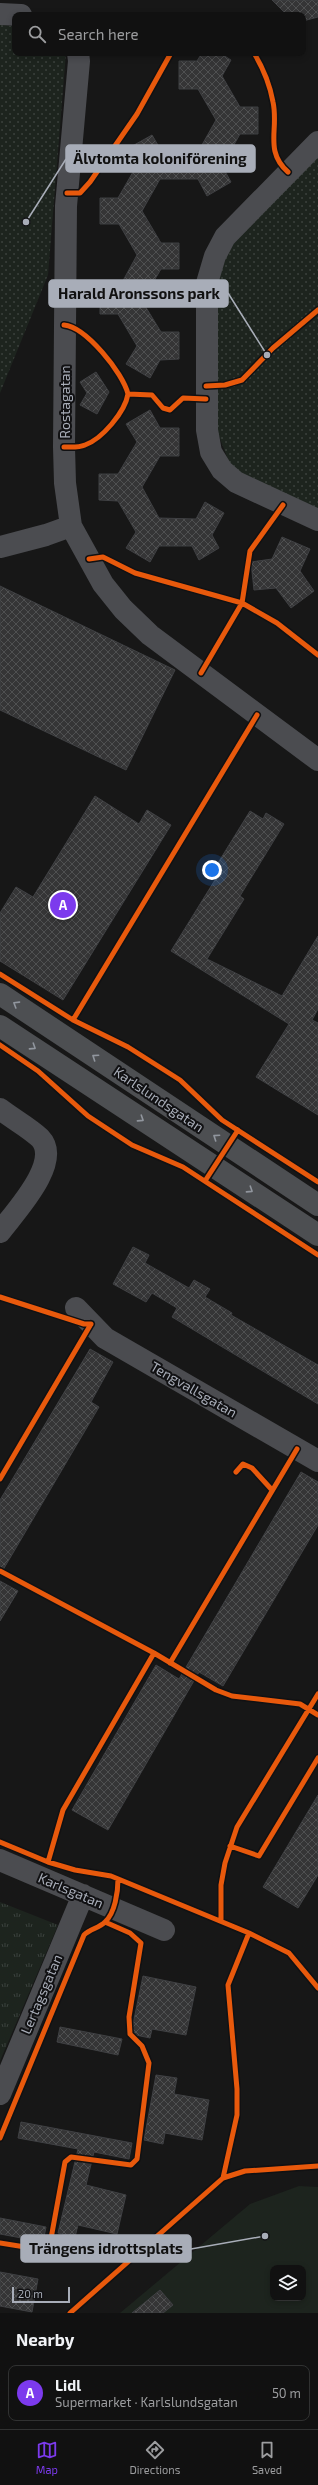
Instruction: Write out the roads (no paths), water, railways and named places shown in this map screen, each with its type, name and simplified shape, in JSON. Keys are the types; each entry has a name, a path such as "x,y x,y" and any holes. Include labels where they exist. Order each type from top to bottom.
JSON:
{"main road":[{"name":"Karlslundsgatan","path":"0,994 318,1205"},
{"name":"Karlslundsgatan","path":"0,1026 318,1235"}],"street":[{"path":"0,14 12,15"},
{"name":"Rostagatan","path":"78,56 66,206 64,301 65,483 72,526 103,584 123,609 150,635 318,760"},
{"path":"318,142 225,237 215,256 206,283 205,306 206,430 211,452 222,470 236,482 318,520"},
{"path":"0,547 46,535 72,526"},
{"path":"0,1109 41,1139 47,1152 46,1165 38,1180 0,1232"},
{"name":"Tengvallsgatan","path":"76,1308 105,1338 318,1461"},
{"name":"Karlsgatan","path":"0,1860 164,1930"},
{"name":"Lertagsgatan","path":"0,2094 83,1895"}],"place":[{"name":"Älvtomta koloniförening","path":"26,222"},
{"name":"Harald Aronssons park","path":"267,355"},
{"name":"Lidl","path":"63,905"},
{"name":"Trängens idrottsplats","path":"265,2236"}]}
